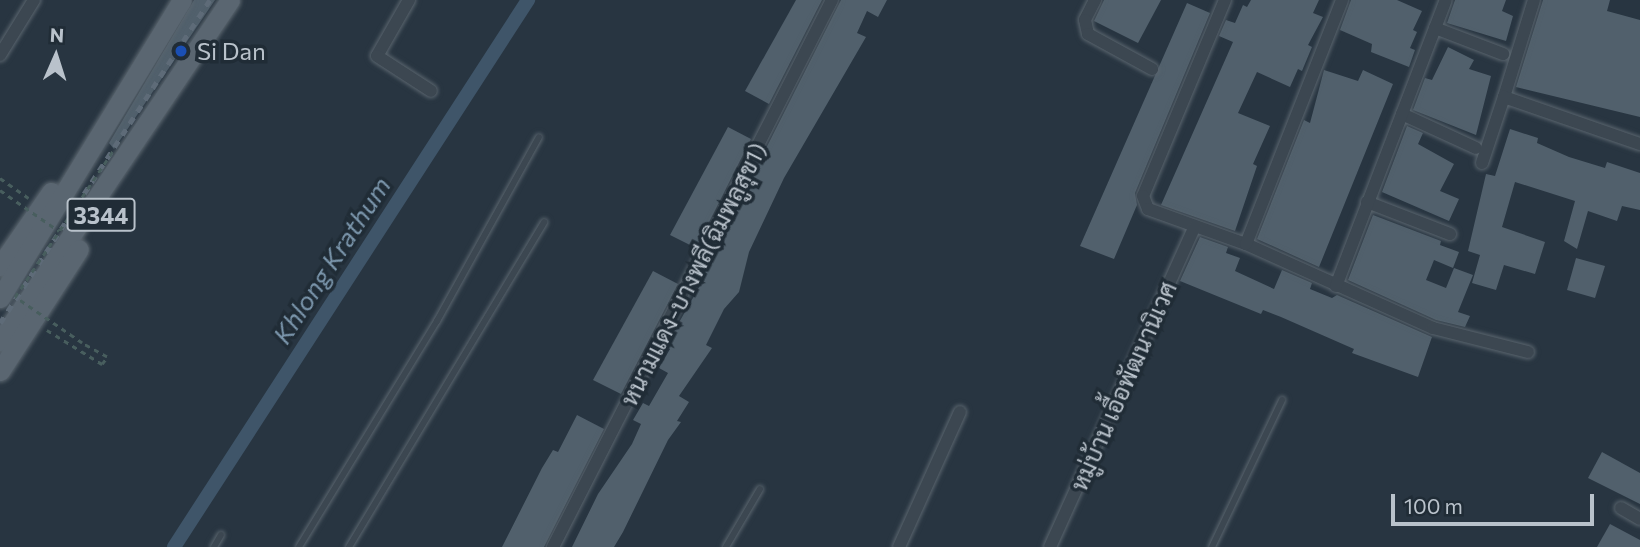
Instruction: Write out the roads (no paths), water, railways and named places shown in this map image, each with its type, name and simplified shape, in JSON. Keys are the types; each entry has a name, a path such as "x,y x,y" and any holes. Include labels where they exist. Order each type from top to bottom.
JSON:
{"main road":[{"name":"3344","path":"7,271 182,0"},
{"name":"3344","path":"0,341 230,0"},
{"name":"3344","path":"0,298 7,271 41,207 158,38"},
{"name":"3344","path":"0,371 139,153 193,55"}],"street":[{"path":"0,55 34,0"},
{"path":"409,0 377,56 431,92"},
{"name":"หนามแดง-บางพลี(ฉิมพลูสุข1)","path":"553,547 832,0"},
{"path":"1095,0 1085,20 1088,34 1152,69"},
{"path":"1225,0 1143,196 1148,209 1245,244 1433,328 1528,352"},
{"path":"1245,244 1342,0"},
{"path":"1336,286 1446,0"},
{"path":"1482,163 1534,0"},
{"path":"1435,28 1503,54"},
{"path":"1504,97 1640,144"},
{"path":"1402,114 1476,148"},
{"path":"1367,202 1450,234"},
{"name":"หมู่บ้าน เอื้อพัฒนานิเวศ","path":"1050,547 1195,226"},
{"path":"899,547 960,412"},
{"path":"1621,508 1640,519"}],"lane":[{"path":"299,547 437,321 539,137"},
{"path":"349,547 544,222"},
{"path":"1212,547 1282,400"},
{"path":"726,547 760,489"},
{"path":"214,547 221,535"}],"waterway":[{"name":"Khlong Krathum","path":"174,547 528,0"}],"railway":[{"path":"0,323 210,0"}],"place":[{"name":"Si Dan","path":"181,51"}]}
